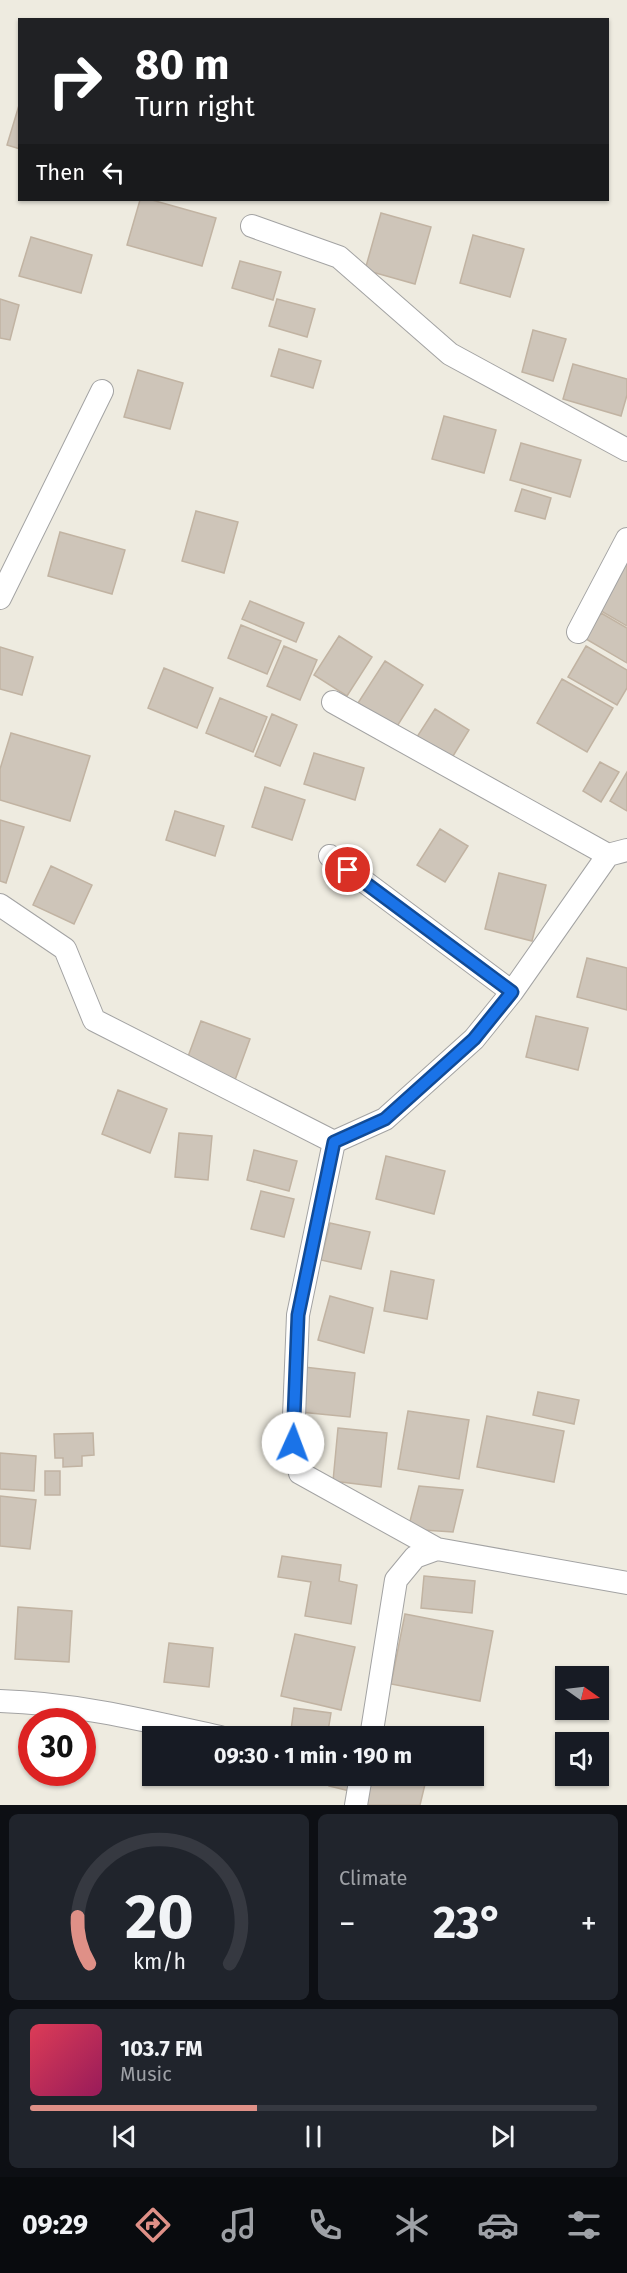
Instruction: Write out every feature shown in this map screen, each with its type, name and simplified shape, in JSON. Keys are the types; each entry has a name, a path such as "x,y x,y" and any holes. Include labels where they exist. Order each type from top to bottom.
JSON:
{"street":[{"path":"252,226 339,257 450,354 627,450"},
{"path":"0,598 102,391"},
{"path":"578,632 627,539"},
{"path":"333,702 617,853 474,1039 385,1119 334,1142"},
{"path":"330,856 512,992"},
{"path":"0,904 65,949 94,1020 334,1142"},
{"path":"334,1142 298,1315 293,1443 300,1473 437,1549 627,1583"},
{"path":"373,1726 396,1580 415,1557 437,1549"},
{"path":"0,1701 51,1705 170,1726"},
{"path":"356,1805 359,1786"}],"building":[{"path":"18,109 18,148 7,145"},
{"path":"140,201 156,201 216,218 202,266 127,245"},
{"path":"381,213 431,227 415,284 365,270"},
{"path":"473,235 524,249 510,297 460,283"},
{"path":"31,237 92,255 81,293 19,276"},
{"path":"240,261 281,272 273,300 232,288"},
{"path":"0,299 19,305 10,340 0,338"},
{"path":"277,299 315,309 307,337 269,326"},
{"path":"533,330 566,339 553,381 522,372"},
{"path":"279,349 321,361 313,388 271,376"},
{"path":"573,364 627,379 627,395 621,416 563,399"},
{"path":"138,370 183,383 170,429 124,417"},
{"path":"444,416 496,430 484,473 432,459"},
{"path":"521,443 581,460 570,497 510,480"},
{"path":"522,489 551,498 545,519 515,511"},
{"path":"196,511 238,522 224,573 182,561"},
{"path":"60,532 125,550 112,594 48,576"},
{"path":"627,559 627,626 596,608"},
{"path":"250,601 304,623 296,642 242,619"},
{"path":"601,613 627,628 627,663 586,639"},
{"path":"241,625 281,641 267,674 228,658"},
{"path":"339,636 372,657 347,696 314,675"},
{"path":"284,646 317,660 300,700 267,686"},
{"path":"586,646 627,670 627,688 617,705 568,677"},
{"path":"0,647 33,657 22,695 0,689"},
{"path":"385,661 423,685 396,728 358,703"},
{"path":"164,668 213,688 197,728 148,708"},
{"path":"562,679 613,708 587,752 537,723"},
{"path":"220,698 267,717 253,752 206,733"},
{"path":"435,709 469,730 450,761 415,740"},
{"path":"272,714 297,725 280,766 255,756"},
{"path":"11,733 90,756 70,821 0,800 0,769"},
{"path":"314,753 364,768 355,800 304,784"},
{"path":"600,762 619,772 601,802 583,791"},
{"path":"627,772 627,811 610,801"},
{"path":"265,787 305,800 292,840 252,827"},
{"path":"175,811 224,826 215,856 166,840"},
{"path":"0,820 24,827 6,883 0,881"},
{"path":"440,829 468,846 445,882 417,865"},
{"path":"51,866 92,885 74,924 33,905"},
{"path":"499,873 546,885 532,941 485,929"},
{"path":"587,958 627,968 627,1010 577,997"},
{"path":"536,1016 588,1028 578,1070 526,1057"},
{"path":"201,1021 250,1039 235,1080 186,1062"},
{"path":"118,1090 167,1109 150,1153 102,1134"},
{"path":"179,1133 212,1136 208,1180 175,1177"},
{"path":"254,1150 297,1161 289,1191 247,1180"},
{"path":"386,1156 445,1171 434,1214 376,1199"},
{"path":"261,1191 294,1199 284,1237 251,1229"},
{"path":"330,1223 370,1232 361,1269 321,1260"},
{"path":"391,1271 434,1280 427,1319 384,1311"},
{"path":"330,1296 373,1308 364,1353 318,1340"},
{"path":"304,1367 355,1373 350,1417 300,1412"},
{"path":"538,1392 579,1400 574,1424 533,1415"},
{"path":"408,1411 469,1420 459,1479 398,1469"},
{"path":"487,1416 564,1431 554,1482 477,1467"},
{"path":"338,1428 387,1433 381,1487 333,1481"},
{"path":"93,1433 94,1455 82,1456 82,1466 63,1467 63,1458 55,1458 54,1434"},
{"path":"0,1453 36,1456 34,1491 0,1489"},
{"path":"45,1471 60,1471 60,1495 45,1495"},
{"path":"419,1486 463,1490 453,1532 408,1529"},
{"path":"0,1496 36,1500 30,1549 0,1546"},
{"path":"282,1556 341,1565 339,1581 357,1585 351,1624 305,1616 311,1582 278,1577"},
{"path":"424,1576 475,1581 472,1613 421,1608"},
{"path":"18,1607 72,1611 69,1662 15,1659"},
{"path":"405,1614 493,1631 480,1701 391,1684"},
{"path":"295,1634 355,1647 341,1710 281,1696"},
{"path":"169,1643 213,1648 209,1687 164,1682"},
{"path":"294,1708 331,1713 329,1726 292,1726"},
{"path":"329,1786 356,1786 354,1792"},
{"path":"371,1786 425,1786 420,1805 366,1805"}],"route":[{"path":"293,1443 298,1315 334,1142 385,1119 474,1039 512,992 348,870"}]}
